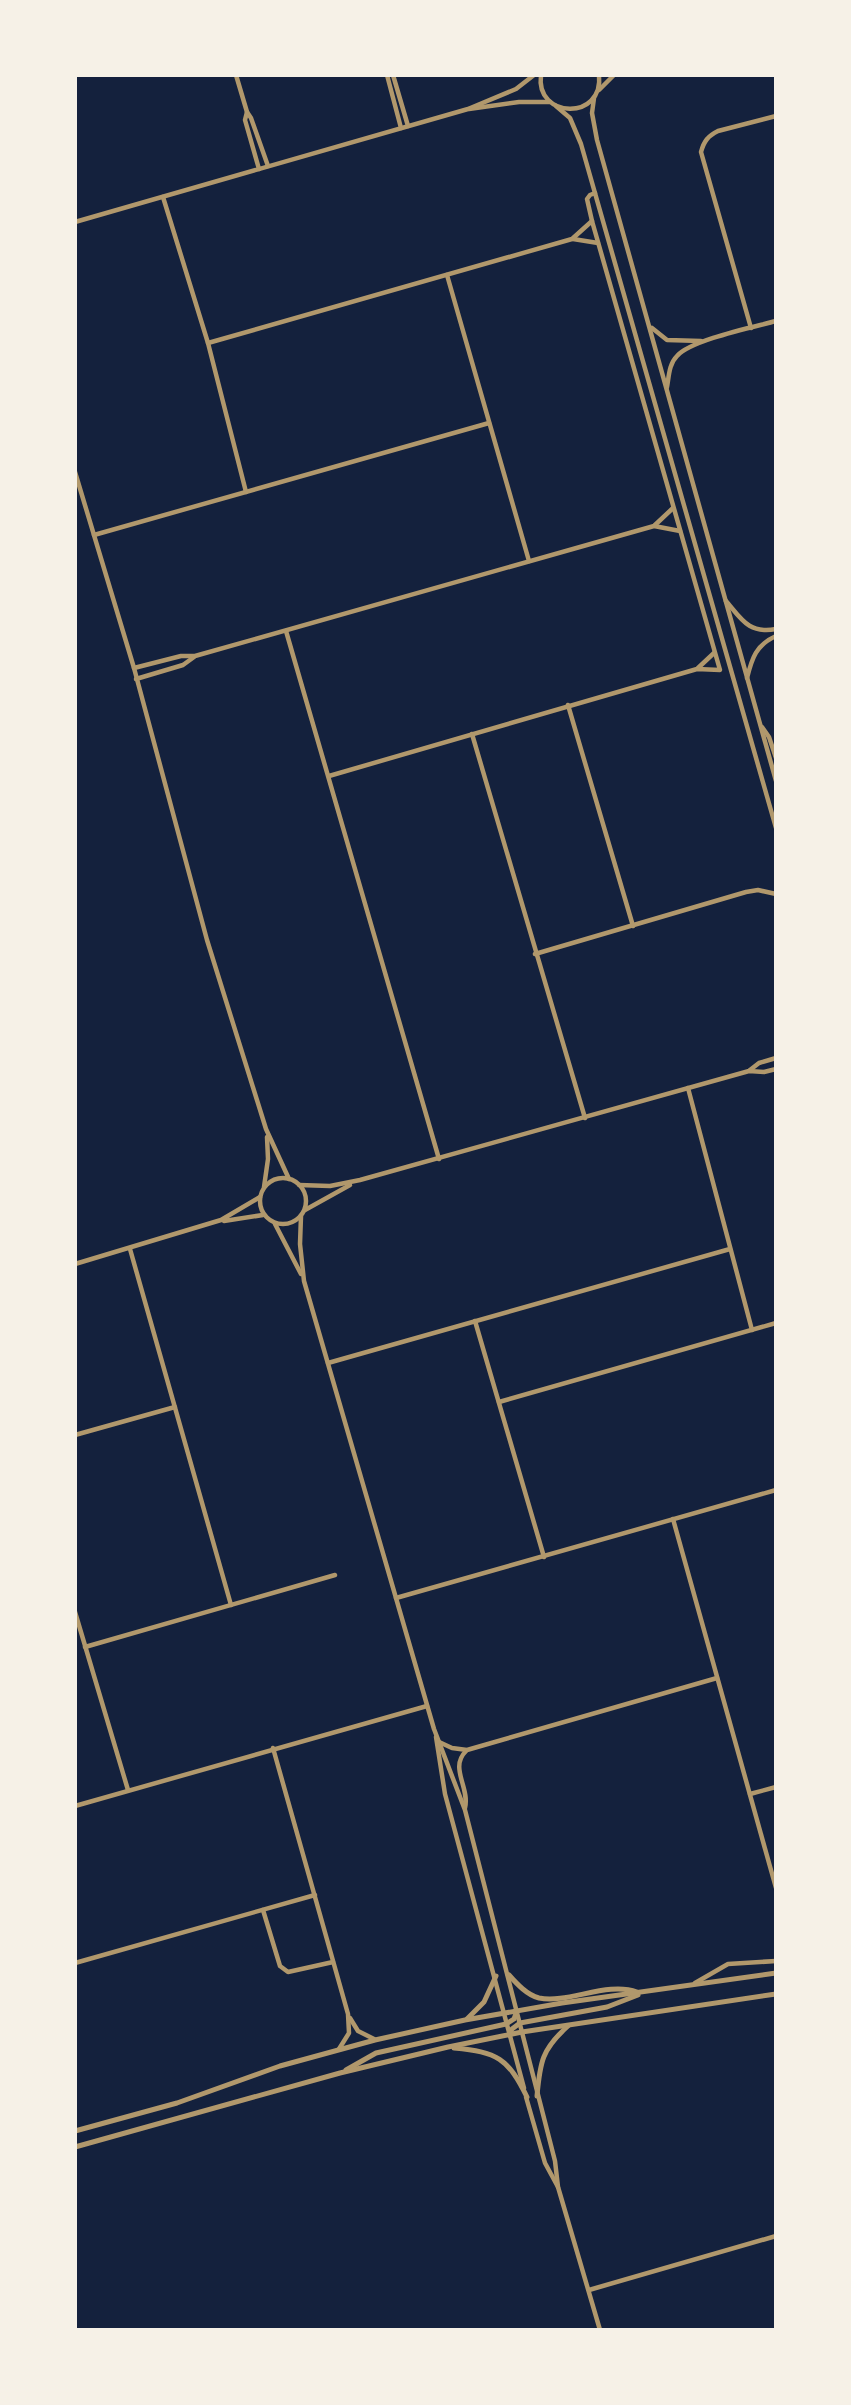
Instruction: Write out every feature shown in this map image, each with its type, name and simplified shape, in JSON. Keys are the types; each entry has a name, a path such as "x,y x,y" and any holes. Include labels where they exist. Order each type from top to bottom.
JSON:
{"street":[{"path":"236,75 268,167"},
{"path":"387,75 401,128"},
{"path":"393,75 408,126"},
{"path":"75,222 468,109 516,89 534,75"},
{"path":"541,75 543,92 550,102 566,110 586,105 614,75"},
{"path":"598,91 599,75"},
{"path":"594,98 594,125 776,781"},
{"path":"468,109 519,102 550,102"},
{"path":"556,106 573,125 595,193 776,828"},
{"path":"247,112 245,120 259,169"},
{"path":"751,328 701,152 704,142 718,131 776,116"},
{"path":"329,776 697,669 720,670 592,221 587,199 595,193"},
{"path":"163,197 208,343 246,492"},
{"path":"572,239 592,221"},
{"path":"208,343 572,239 598,243"},
{"path":"447,275 529,561"},
{"path":"667,388 670,368 678,354 706,341 776,321"},
{"path":"650,326 667,340 706,341"},
{"path":"94,535 489,423"},
{"path":"75,472 134,668 207,940 266,1129 289,1179 299,1185 306,1197 301,1216 300,1244 304,1281 428,1706 465,1810 557,2169 558,2187"},
{"path":"654,526 673,508"},
{"path":"134,668 181,656 195,656 654,526 680,531"},
{"path":"725,599 752,628 776,629"},
{"path":"286,631 439,1159"},
{"path":"747,679 754,654 763,643 776,636"},
{"path":"697,669 715,653"},
{"path":"136,679 183,665 195,656"},
{"path":"568,705 633,926"},
{"path":"760,724 769,737 776,758"},
{"path":"472,734 585,1118"},
{"path":"535,954 746,892 758,890 776,894"},
{"path":"749,1071 759,1063 776,1058"},
{"path":"299,1185 330,1186 359,1180 749,1071 764,1072 776,1069"},
{"path":"688,1088 752,1329"},
{"path":"266,1129 268,1159 260,1197 263,1215 275,1224 304,1281"},
{"path":"263,1189 274,1180 289,1179"},
{"path":"304,1210 359,1180"},
{"path":"75,1264 206,1226 234,1214 260,1197"},
{"path":"206,1226 263,1215"},
{"path":"275,1224 289,1224 301,1216"},
{"path":"328,1363 730,1249"},
{"path":"130,1250 231,1605"},
{"path":"475,1321 544,1557"},
{"path":"499,1402 776,1323"},
{"path":"75,1436 175,1407"},
{"path":"396,1598 776,1490"},
{"path":"673,1520 776,1888"},
{"path":"85,1647 335,1575"},
{"path":"75,1612 128,1790"},
{"path":"439,1742 452,1748 467,1750 717,1678"},
{"path":"75,1806 428,1706"},
{"path":"435,1729 445,1794 496,1976 509,2035 545,2163 558,2187 600,2330"},
{"path":"273,1748 348,2014 355,2029 375,2040"},
{"path":"465,1810 467,1797 458,1762 467,1750"},
{"path":"750,1794 776,1787"},
{"path":"75,1963 315,1895"},
{"path":"263,1910 280,1966 288,1972 333,1962"},
{"path":"694,1984 728,1964 776,1961"},
{"path":"75,2131 177,2103 270,2070 375,2040 517,2011 776,1973"},
{"path":"509,1975 538,1998 618,1989 640,1993"},
{"path":"466,2020 484,2002 496,1976"},
{"path":"509,2035 520,2023 607,2007 640,1993"},
{"path":"75,2147 340,2073 448,2047 522,2032 776,1994"},
{"path":"340,2073 376,2053 506,2024 514,2020 517,2011"},
{"path":"339,2049 349,2033 348,2014"},
{"path":"537,2096 542,2058 554,2038 568,2026"},
{"path":"448,2047 480,2050 498,2057 513,2070 527,2097"},
{"path":"589,2290 776,2236"}]}
